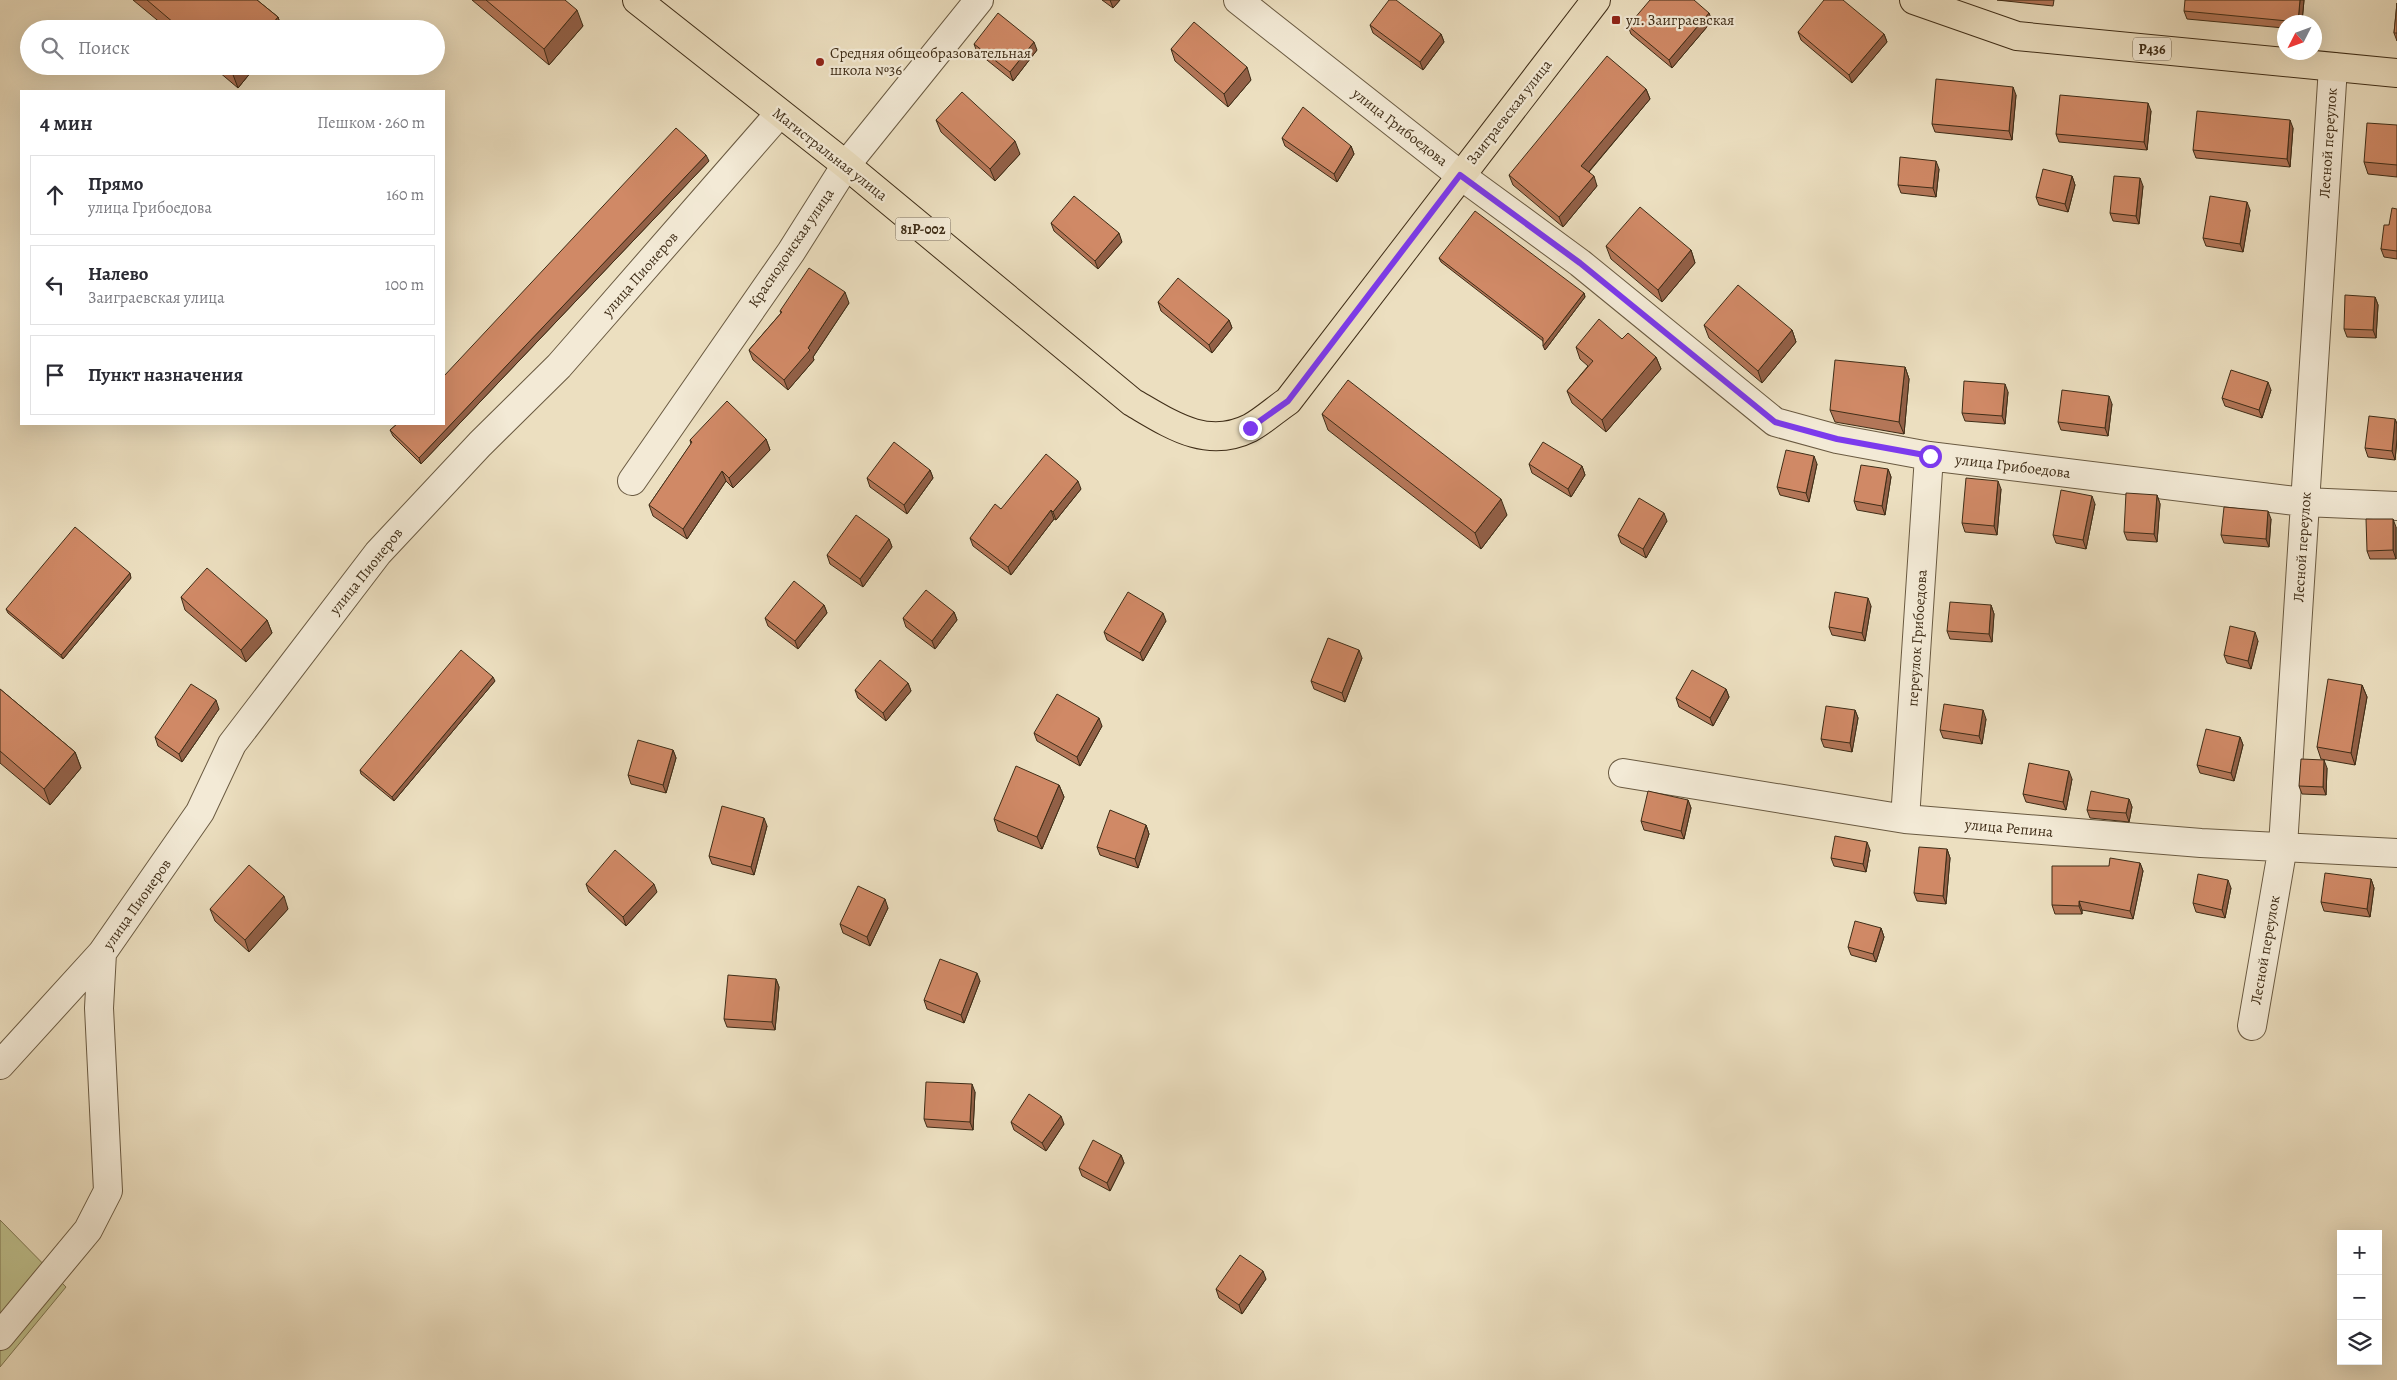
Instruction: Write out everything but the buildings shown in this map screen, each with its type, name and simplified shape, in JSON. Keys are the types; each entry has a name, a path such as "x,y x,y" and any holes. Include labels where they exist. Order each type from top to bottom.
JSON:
{"main road":[{"name":"Магистральная улица","path":"637,0 846,166 1132,402 1183,431 1219,438"},
{"name":"Заиграевская улица","path":"1219,438 1250,428 1288,401 1596,0"},
{"name":"P436","path":"1914,0 2016,36 2397,73"}],"street":[{"name":"Краснодонская улица","path":"632,481 791,252 846,166 979,0"},
{"name":"улица Грибоедова","path":"1238,0 1460,175 1580,263 1775,422 1837,439 1930,456 2304,502 2397,506"},
{"name":"Лесной переулок","path":"2252,1026 2284,846 2304,502 2333,67"},
{"name":"улица Пионеров","path":"0,1065 102,953 200,812 232,744 378,553 480,444 559,366 779,114"},
{"name":"переулок Грибоедова","path":"1905,819 1930,456"},
{"name":"улица Репина","path":"1623,772 1905,819 2201,844 2284,846 2397,853"},
{"path":"0,1336 88,1230 108,1191 99,1008 102,953"}],"green space":[{"path":"0,1220 66,1287 0,1367"}],"place":[{"name":"ул. Заиграевская","path":"1616,20"},
{"name":"Средняя общеобразовательная школа №36","path":"820,62"}],"route":[{"path":"1250,428 1288,401 1460,175 1580,263 1775,422 1837,439 1930,456"}]}
